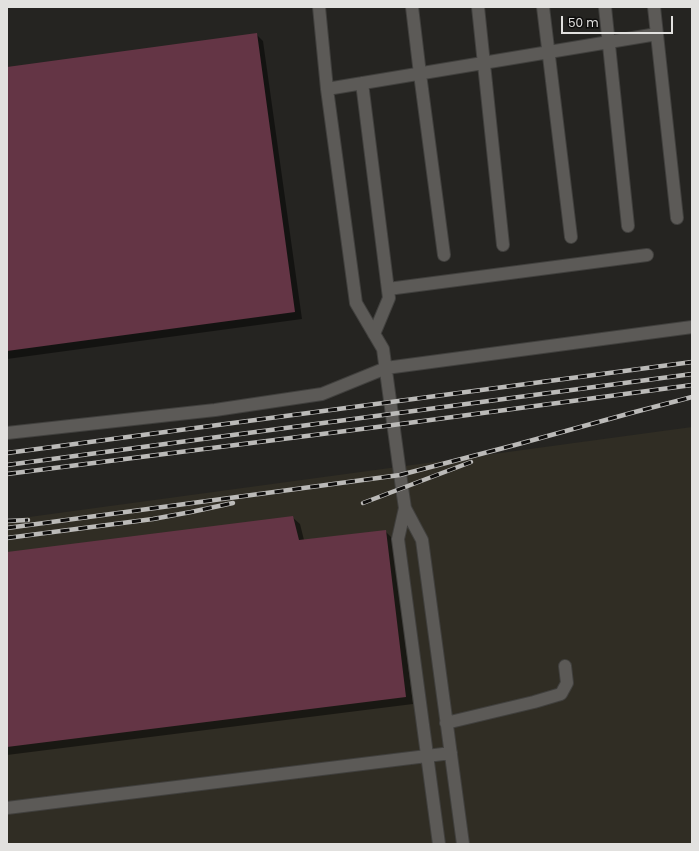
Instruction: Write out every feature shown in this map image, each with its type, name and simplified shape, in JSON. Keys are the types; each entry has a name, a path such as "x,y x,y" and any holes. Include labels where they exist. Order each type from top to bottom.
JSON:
{"street":[{"path":"319,7 327,89 356,303 383,349 405,508 422,540 463,844"},
{"path":"412,7 444,255"},
{"path":"478,7 503,245"},
{"path":"543,7 572,237"},
{"path":"605,7 628,226"},
{"path":"654,7 677,218"},
{"path":"327,89 658,34"},
{"path":"362,84 389,298 374,334"},
{"path":"388,289 647,255"},
{"path":"7,433 215,410 322,394 386,368 692,327"},
{"path":"405,508 398,539 439,844"},
{"path":"446,723 561,694 567,683 565,666"},
{"path":"7,808 451,753"}],"shaded area":[{"path":"692,427 692,844 7,844 7,520"}],"building":[{"path":"257,33 295,312 7,351 7,67"},
{"path":"293,516 299,540 386,530 406,697 7,747 7,552"}],"railway":[{"path":"7,453 692,362"},
{"path":"7,465 692,374"},
{"path":"7,474 692,385"},
{"path":"7,528 400,475 692,397"},
{"path":"363,503 471,462"},
{"path":"7,538 153,519 233,503"},
{"path":"7,521 28,520"}]}
